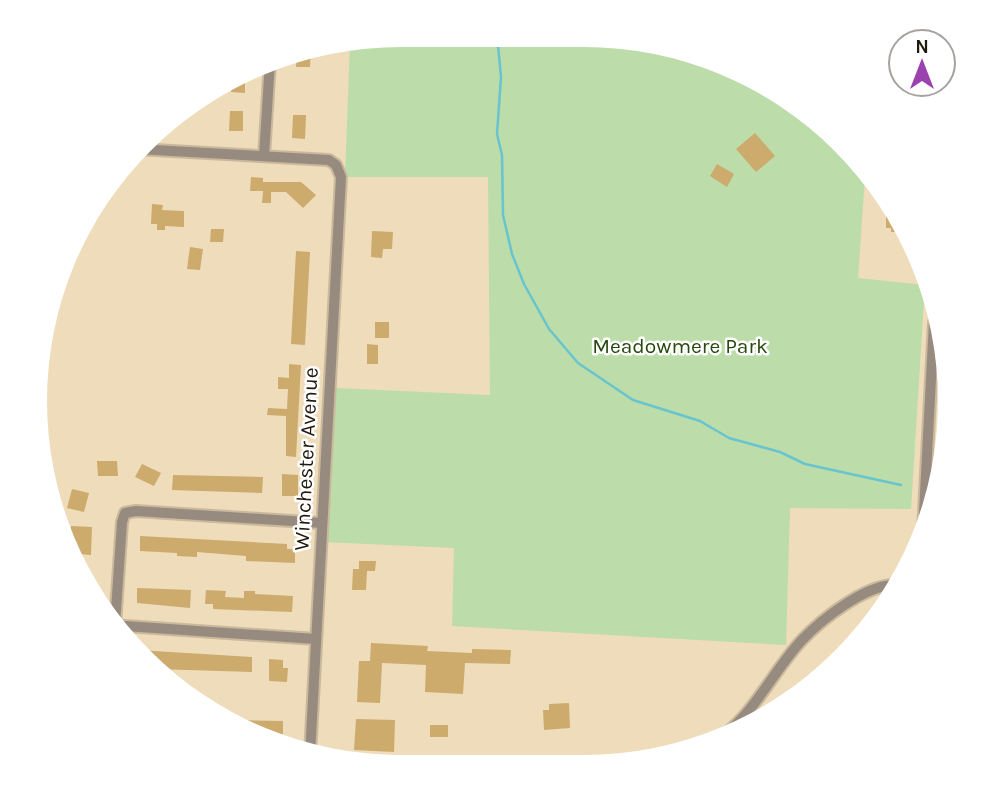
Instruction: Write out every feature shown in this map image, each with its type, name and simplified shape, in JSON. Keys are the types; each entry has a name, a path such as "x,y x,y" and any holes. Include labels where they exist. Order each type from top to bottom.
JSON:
{"street":[{"path":"152,150 264,156 269,73"},
{"name":"Winchester Avenue","path":"264,156 329,160 336,165 341,177 311,743"},
{"path":"925,497 933,343"},
{"path":"114,608 125,513 136,511 322,523"},
{"path":"742,717 802,640 849,601 885,587"},
{"path":"128,626 316,639"}],"green space":[{"name":"Meadowmere Park","path":"401,47 584,47 630,50 698,66 761,95 817,135 864,185 858,278 918,284 919,287 924,302 911,509 790,508 786,645 452,626 454,548 324,542 336,388 490,395 488,177 345,177 350,51"}],"building":[{"path":"310,59 310,67 296,67 296,63"},
{"path":"245,84 245,93 231,91"},
{"path":"230,111 243,111 243,131 229,131"},
{"path":"293,115 306,115 305,139 292,138"},
{"path":"755,133 775,156 756,172 736,149"},
{"path":"717,164 734,174 727,187 710,176"},
{"path":"251,177 263,178 263,182 301,182 316,195 303,208 286,192 271,192 271,203 262,203 263,191 250,191"},
{"path":"152,204 163,205 162,210 184,211 184,227 165,226 165,230 157,230 157,224 151,224"},
{"path":"886,217 894,232 891,232 891,228 886,228"},
{"path":"211,229 224,229 223,242 210,242"},
{"path":"372,231 393,232 392,249 383,249 382,258 371,257"},
{"path":"190,247 203,249 200,270 187,269"},
{"path":"296,251 310,252 305,345 291,344"},
{"path":"375,322 389,322 389,338 375,338"},
{"path":"367,344 378,345 378,364 367,364"},
{"path":"289,364 301,365 296,457 286,456 286,416 267,415 268,408 287,409 288,389 278,389 278,377 289,378"},
{"path":"97,461 117,461 118,476 98,476"},
{"path":"142,464 161,473 154,486 135,477"},
{"path":"282,474 298,475 298,496 282,496"},
{"path":"173,475 263,477 262,493 172,490"},
{"path":"72,489 89,493 84,512 67,508"},
{"path":"92,527 91,555 83,554 71,528"},
{"path":"140,536 287,544 287,549 295,549 295,563 246,561 246,556 197,552 197,557 140,551"},
{"path":"359,561 376,561 375,571 367,571 366,590 352,590 353,569 359,569"},
{"path":"137,588 191,590 190,608 137,603"},
{"path":"206,590 226,591 225,597 244,598 244,591 293,596 292,612 213,609 213,604 205,604"},
{"path":"371,643 428,646 427,651 472,653 472,649 511,650 510,664 465,663 463,694 425,692 426,665 382,663 380,703 357,702 359,661 370,661"},
{"path":"151,651 252,657 252,672 171,669"},
{"path":"269,659 283,660 283,668 288,668 287,682 269,681"},
{"path":"569,703 570,728 544,730 543,710 549,710 549,704"},
{"path":"356,719 395,720 394,752 354,750"},
{"path":"250,720 283,721 283,734 266,728"},
{"path":"430,725 448,725 448,737 430,737"}],"waterway":[{"path":"498,47 501,77 497,134 502,155 503,215 512,254 524,284 549,329 578,363 633,400 700,421 729,438 780,452 805,464 901,485"}]}
